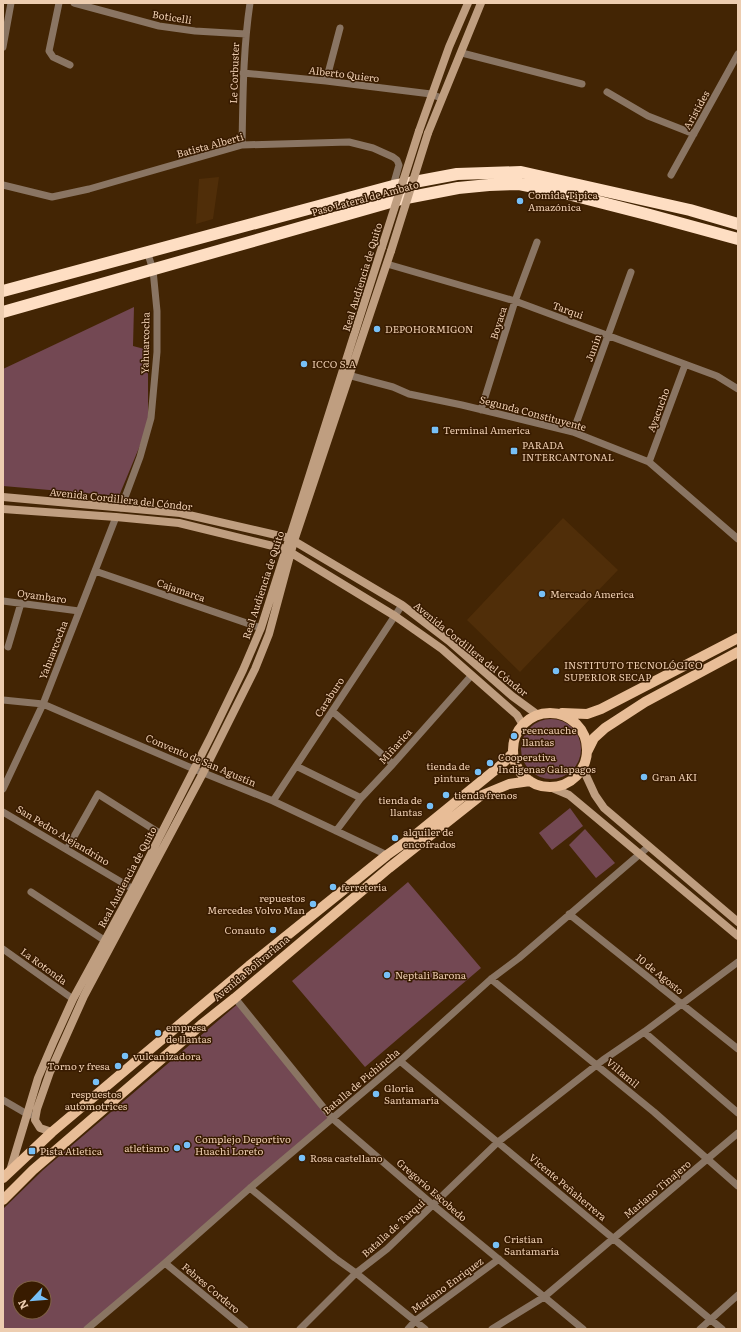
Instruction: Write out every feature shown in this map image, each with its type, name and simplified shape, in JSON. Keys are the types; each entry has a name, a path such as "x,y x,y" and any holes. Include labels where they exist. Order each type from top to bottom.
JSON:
{"highway":[{"name":"Paso Lateral de Ambato","path":"3,291 393,186 457,174 521,172 690,210 738,224"},
{"name":"Paso Lateral de Ambato","path":"3,312 401,199 458,188 519,184 680,222 738,239"}],"main road":[{"name":"Real Audiencia de Quito","path":"346,375 382,247 431,94 468,3"},
{"name":"Real Audiencia de Quito","path":"36,1115 37,1108 50,1072 84,996 203,773 255,669 269,634 292,540 346,375 387,264 428,133 462,53 481,3"},
{"name":"Avenida Cordillera del Cóndor","path":"3,497 180,513 292,540 402,605 449,641 512,696 538,715"},
{"name":"Avenida Cordillera del Cóndor","path":"3,509 179,523 289,551 395,616 442,649 517,715 523,725"},
{"name":"Real Audiencia de Quito","path":"6,1175 38,1078 73,999 133,888 243,670 261,628 289,551"},
{"path":"338,581 343,571"},
{"path":"530,781 521,773 516,764 513,753 515,738 523,725 530,719 546,713 587,714 601,709 738,638"},
{"name":"Avenida Bolivariana","path":"3,1200 33,1170 200,1025 235,998 389,868 480,796 510,784 530,781 539,786 550,787 569,783 577,777 583,769 594,738 605,728 645,702 738,652"},
{"path":"555,713 572,720 579,726 584,734 588,752"},
{"name":"Avenida Bolivariana","path":"6,1175 52,1132 249,966 387,855 414,836 500,766 513,753"},
{"path":"583,769 604,808 738,922"},
{"path":"550,787 569,795 738,936"},
{"path":"36,1115 36,1120 40,1128 52,1132"}],"street":[{"path":"3,47 11,3"},
{"path":"60,3 50,51 53,57 70,65"},
{"name":"Boticelli","path":"74,3 159,26 195,31 246,34"},
{"name":"Le Corbuster","path":"242,145 243,73 250,3"},
{"path":"326,81 340,28"},
{"path":"462,53 582,84"},
{"name":"Aristides","path":"670,175 738,54"},
{"name":"Alberto Quiero","path":"243,73 326,81 431,94 442,98"},
{"path":"607,92 648,116 694,134"},
{"name":"Batista Alberti","path":"3,185 52,196 89,189 242,145 349,142 373,148 393,156 397,160 398,165 393,186"},
{"name":"Boyaca","path":"481,410 515,301 537,242"},
{"name":"Yahuarcocha","path":"121,508 140,457 151,418 157,352 157,311 153,270 147,251"},
{"name":"Tarqui","path":"387,264 515,301 717,376 738,389"},
{"name":"Junín","path":"572,432 631,272"},
{"name":"Ayacucho","path":"649,462 685,365"},
{"name":"Segunda Constituyente","path":"346,375 393,387 409,394 572,432 649,462 738,539"},
{"name":"Yahuarcocha","path":"3,788 43,704 116,517"},
{"name":"Cajamarca","path":"95,571 261,628"},
{"name":"Oyambaro","path":"3,601 79,611"},
{"path":"8,647 22,603"},
{"name":"Caraburo","path":"273,801 402,605"},
{"name":"Miñarica","path":"336,830 361,798 471,676"},
{"name":"Convento de San Agustín","path":"3,700 43,704 203,773 273,801 387,855"},
{"path":"332,711 393,764"},
{"path":"296,766 361,798"},
{"path":"67,849 98,794 160,834"},
{"name":"San Pedro Alejandrino","path":"3,812 133,888"},
{"name":"Batalla de Pichincha","path":"87,1329 400,1061 491,979 519,958 648,847"},
{"path":"30,892 104,940"},
{"name":"10 de Agosto","path":"569,914 738,1049"},
{"name":"La Rotonda","path":"3,949 73,999"},
{"path":"597,1064 644,1032 738,962"},
{"name":"Villamil","path":"491,979 597,1064 738,1186"},
{"name":"Gregorio Escobedo","path":"235,998 332,1118 433,1206 583,1329"},
{"path":"644,1032 738,1113"},
{"name":"Vicente Peñaherrera","path":"400,1061 722,1329"},
{"name":"Batalla de Tarqui","path":"300,1329 356,1273 388,1249 498,1142 597,1064"},
{"path":"3,1100 27,1114 36,1115"},
{"name":"Mariano Tinajero","path":"492,1329 544,1297 738,1133"},
{"path":"250,1188 334,1258 356,1273 425,1329"},
{"name":"Mariano Enriquez","path":"408,1329 415,1321 499,1259"},
{"name":"Febres Cordero","path":"165,1263 245,1329"},
{"path":"700,1329 738,1295"}],"shaded area":[{"path":"219,177 213,219 196,224 199,179"},
{"path":"134,307 133,346 148,350 148,426 119,496 3,486 3,369"},
{"name":"Mercado America","path":"563,518 618,570 520,672 467,620"},
{"path":"551,719 567,724 572,728 576,733 581,749 576,765 572,770 567,774 551,779 535,774 530,770 526,765 521,749 526,733 530,728 535,724"},
{"path":"570,808 583,826 552,850 539,833"},
{"path":"585,829 615,863 596,878 569,845"},
{"name":"Neptali Barona","path":"408,882 481,968 365,1067 292,981"},
{"name":"Complejo Deportivo Huachi Loreto","path":"240,1002 332,1120 87,1329 3,1329 3,1209 43,1170"}],"place":[{"name":"Comida Típica Amazónica","path":"520,201"},
{"name":"DEPOHORMIGON","path":"377,329"},
{"name":"ICCO S.A","path":"304,364"},
{"name":"Terminal America","path":"435,430"},
{"name":"PARADA INTERCANTONAL","path":"514,451"},
{"name":"Mercado America","path":"542,594"},
{"name":"INSTITUTO TECNOLÓGICO SUPERIOR SECAP","path":"556,671"},
{"name":"reencauche llantas","path":"514,736"},
{"name":"Cooperativa Indigenas Galapagos","path":"490,763"},
{"name":"tienda de pintura","path":"478,772"},
{"name":"Gran AKI","path":"644,777"},
{"name":"tienda frenos","path":"446,795"},
{"name":"tienda de llantas","path":"430,806"},
{"name":"alquiler de encofrados","path":"395,838"},
{"name":"ferreteria","path":"333,887"},
{"name":"repuestos Mercedes Volvo Man","path":"313,904"},
{"name":"Conauto","path":"273,930"},
{"name":"Neptali Barona","path":"387,975"},
{"name":"empresa de llantas","path":"158,1033"},
{"name":"vulcanizadora","path":"125,1056"},
{"name":"Torno y fresa","path":"118,1066"},
{"name":"respuestos automotrices","path":"96,1082"},
{"name":"Gloria Santamaría","path":"376,1094"},
{"name":"Complejo Deportivo Huachi Loreto","path":"187,1145"},
{"name":"atletismo","path":"177,1148"},
{"name":"Pista Atletica","path":"32,1151"},
{"name":"Rosa castellano","path":"302,1158"},
{"name":"Cristian Santamaría","path":"496,1245"}]}
